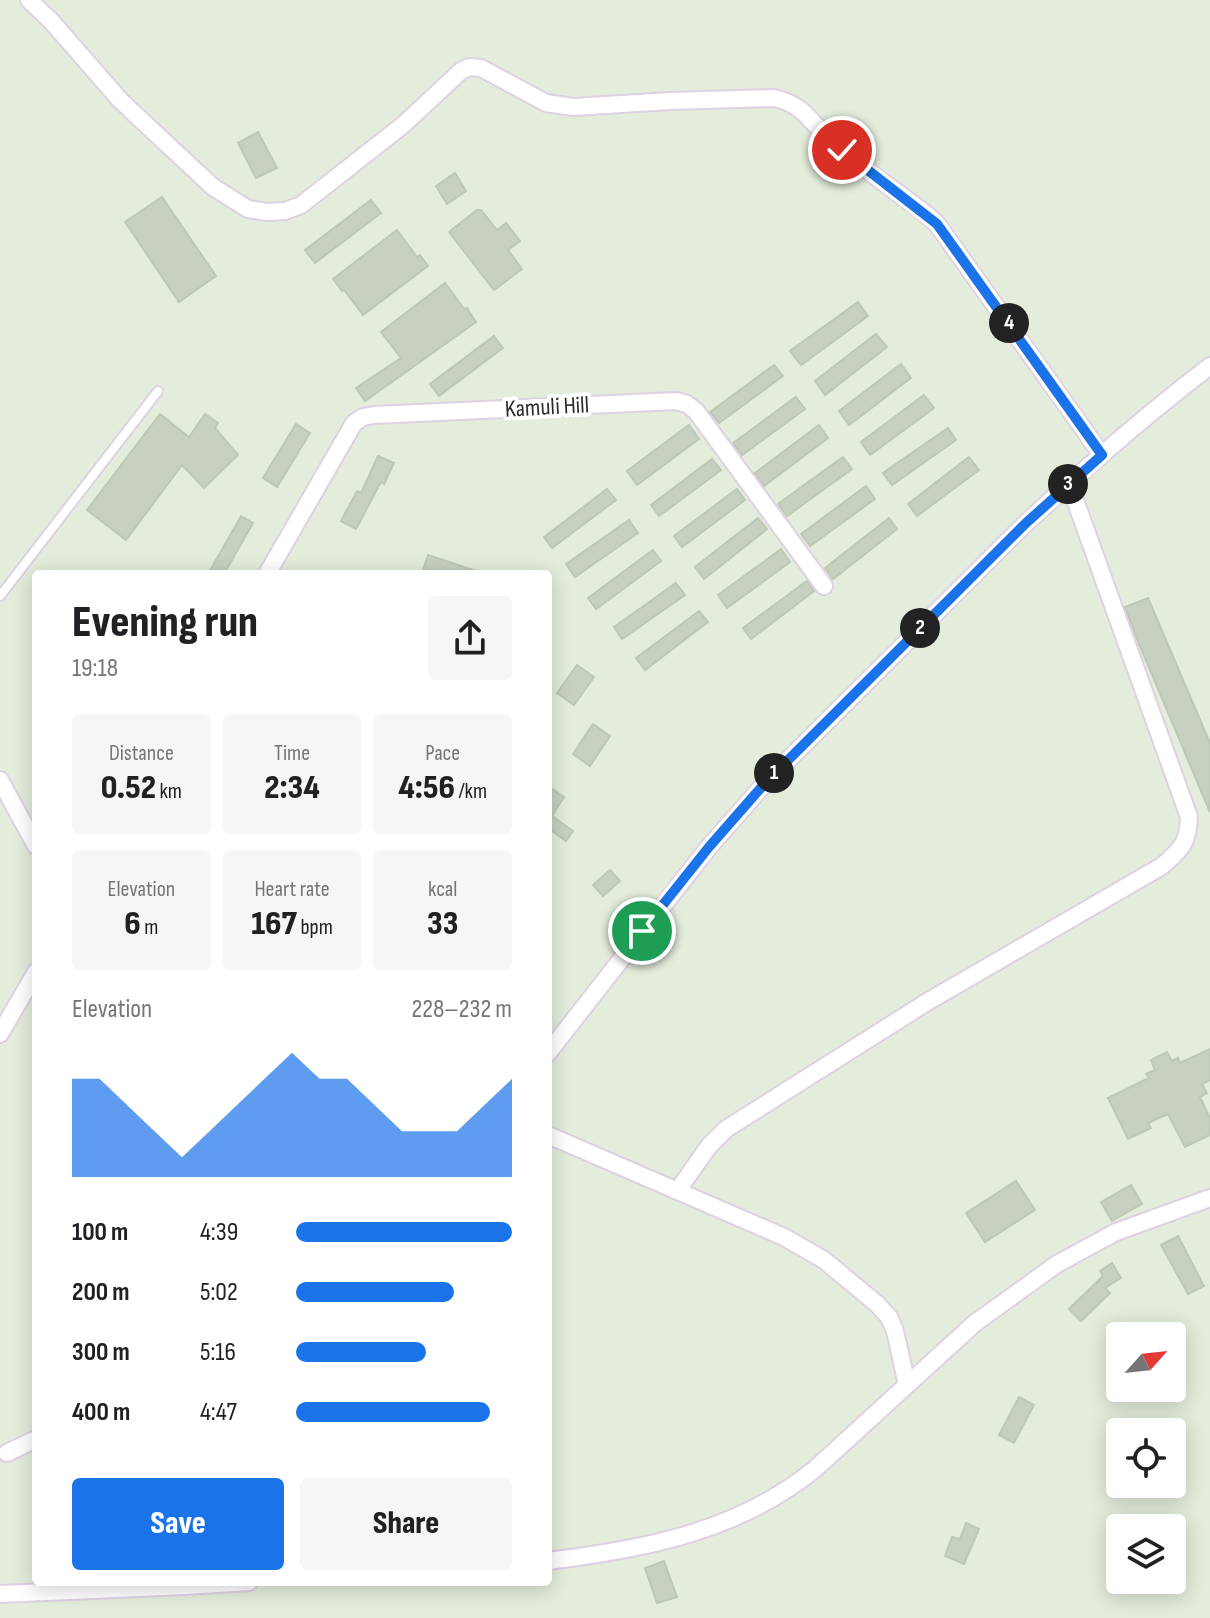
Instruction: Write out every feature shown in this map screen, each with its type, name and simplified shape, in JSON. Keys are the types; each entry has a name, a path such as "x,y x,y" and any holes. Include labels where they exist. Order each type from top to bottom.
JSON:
{"street":[{"path":"29,0 120,100 213,187 248,209 267,212 285,211 315,195 384,141 469,67 481,68 546,103 573,107 774,98 789,101 799,107 830,140 937,224 1102,455"},
{"path":"552,1048 690,871 766,782 1069,483 1210,366"},
{"name":"Kamuli Hill","path":"269,570 354,423 363,417 676,401 696,411 824,586"},
{"path":"678,1190 709,1146 726,1129 927,1002 1162,866 1180,851 1188,836 1189,817 1069,483"},
{"path":"0,780 32,839"},
{"path":"0,1034 32,979"},
{"path":"552,1137 784,1237 824,1260 889,1317 907,1385"},
{"path":"552,1560 667,1541 734,1519 766,1503 815,1469 975,1323 1057,1264 1116,1232 1210,1198"},
{"path":"7,1453 32,1441"},
{"path":"0,1594 149,1586"}],"lane":[{"path":"0,596 158,391"}],"building":[{"path":"258,132 277,168 256,178 238,143"},
{"path":"455,173 466,191 447,204 436,186"},
{"path":"162,197 216,276 179,302 125,222"},
{"path":"371,200 381,213 315,263 305,250"},
{"path":"481,210 497,230 506,223 520,241 508,250 522,269 494,290 449,232"},
{"path":"397,230 417,257 420,255 428,266 363,315 333,279"},
{"path":"445,283 476,322 365,401 356,388 401,358 381,332"},
{"path":"858,302 868,316 801,365 790,351"},
{"path":"876,334 887,347 825,395 815,381"},
{"path":"494,336 503,348 439,396 430,384"},
{"path":"901,364 911,378 849,425 839,411"},
{"path":"774,365 783,376 719,423 710,412"},
{"path":"924,395 934,408 870,455 861,442"},
{"path":"796,397 805,409 742,455 733,443"},
{"path":"160,414 189,437 205,414 218,423 215,428 238,455 204,488 182,465 126,540 87,510"},
{"path":"296,424 310,433 277,487 263,478"},
{"path":"689,425 699,439 637,485 627,471"},
{"path":"819,425 828,438 764,486 755,473"},
{"path":"948,428 956,440 892,485 883,473"},
{"path":"378,456 394,463 356,529 341,521 357,491 361,493"},
{"path":"843,457 852,469 787,516 778,504"},
{"path":"969,457 979,470 917,516 908,504"},
{"path":"712,459 721,470 659,516 651,505"},
{"path":"866,486 875,499 810,546 801,534"},
{"path":"607,489 616,500 552,548 544,537"},
{"path":"737,489 745,500 682,547 674,536"},
{"path":"241,516 253,523 226,570 210,570"},
{"path":"758,518 767,529 704,579 695,567"},
{"path":"889,518 897,529 833,579 825,568"},
{"path":"629,520 638,533 575,577 566,564"},
{"path":"781,549 790,562 727,608 718,595"},
{"path":"653,550 661,561 596,609 588,598"},
{"path":"428,555 473,570 423,570"},
{"path":"807,581 814,591 751,639 743,628"},
{"path":"676,583 685,595 622,639 614,627"},
{"path":"1148,598 1210,743 1210,812 1125,607"},
{"path":"699,611 708,622 645,670 636,658"},
{"path":"577,665 594,677 574,705 557,693"},
{"path":"593,724 610,736 590,766 573,754"},
{"path":"552,789 564,797 552,816"},
{"path":"552,816 573,831 566,841 552,831"},
{"path":"610,870 620,881 603,896 593,885"},
{"path":"1210,1049 1210,1080 1202,1084 1207,1093 1200,1097 1210,1118 1210,1135 1185,1147 1168,1114 1148,1123 1151,1128 1128,1139 1108,1098 1149,1078 1146,1074 1155,1070 1151,1060 1167,1052 1172,1061 1178,1058 1180,1063"},
{"path":"1016,1181 1035,1210 985,1242 966,1213"},
{"path":"1131,1185 1142,1204 1112,1221 1101,1202"},
{"path":"1178,1236 1204,1286 1188,1294 1161,1245"},
{"path":"1112,1263 1121,1278 1105,1288 1110,1293 1081,1321 1069,1309 1103,1276 1100,1271"},
{"path":"1019,1397 1034,1405 1014,1443 999,1435"},
{"path":"966,1523 979,1529 964,1564 945,1556 952,1537 960,1539"},
{"path":"664,1561 677,1597 657,1603 645,1568"}],"route":[{"path":"642,931 766,782 1026,523 1102,455 949,238 926,214 842,150"}]}
